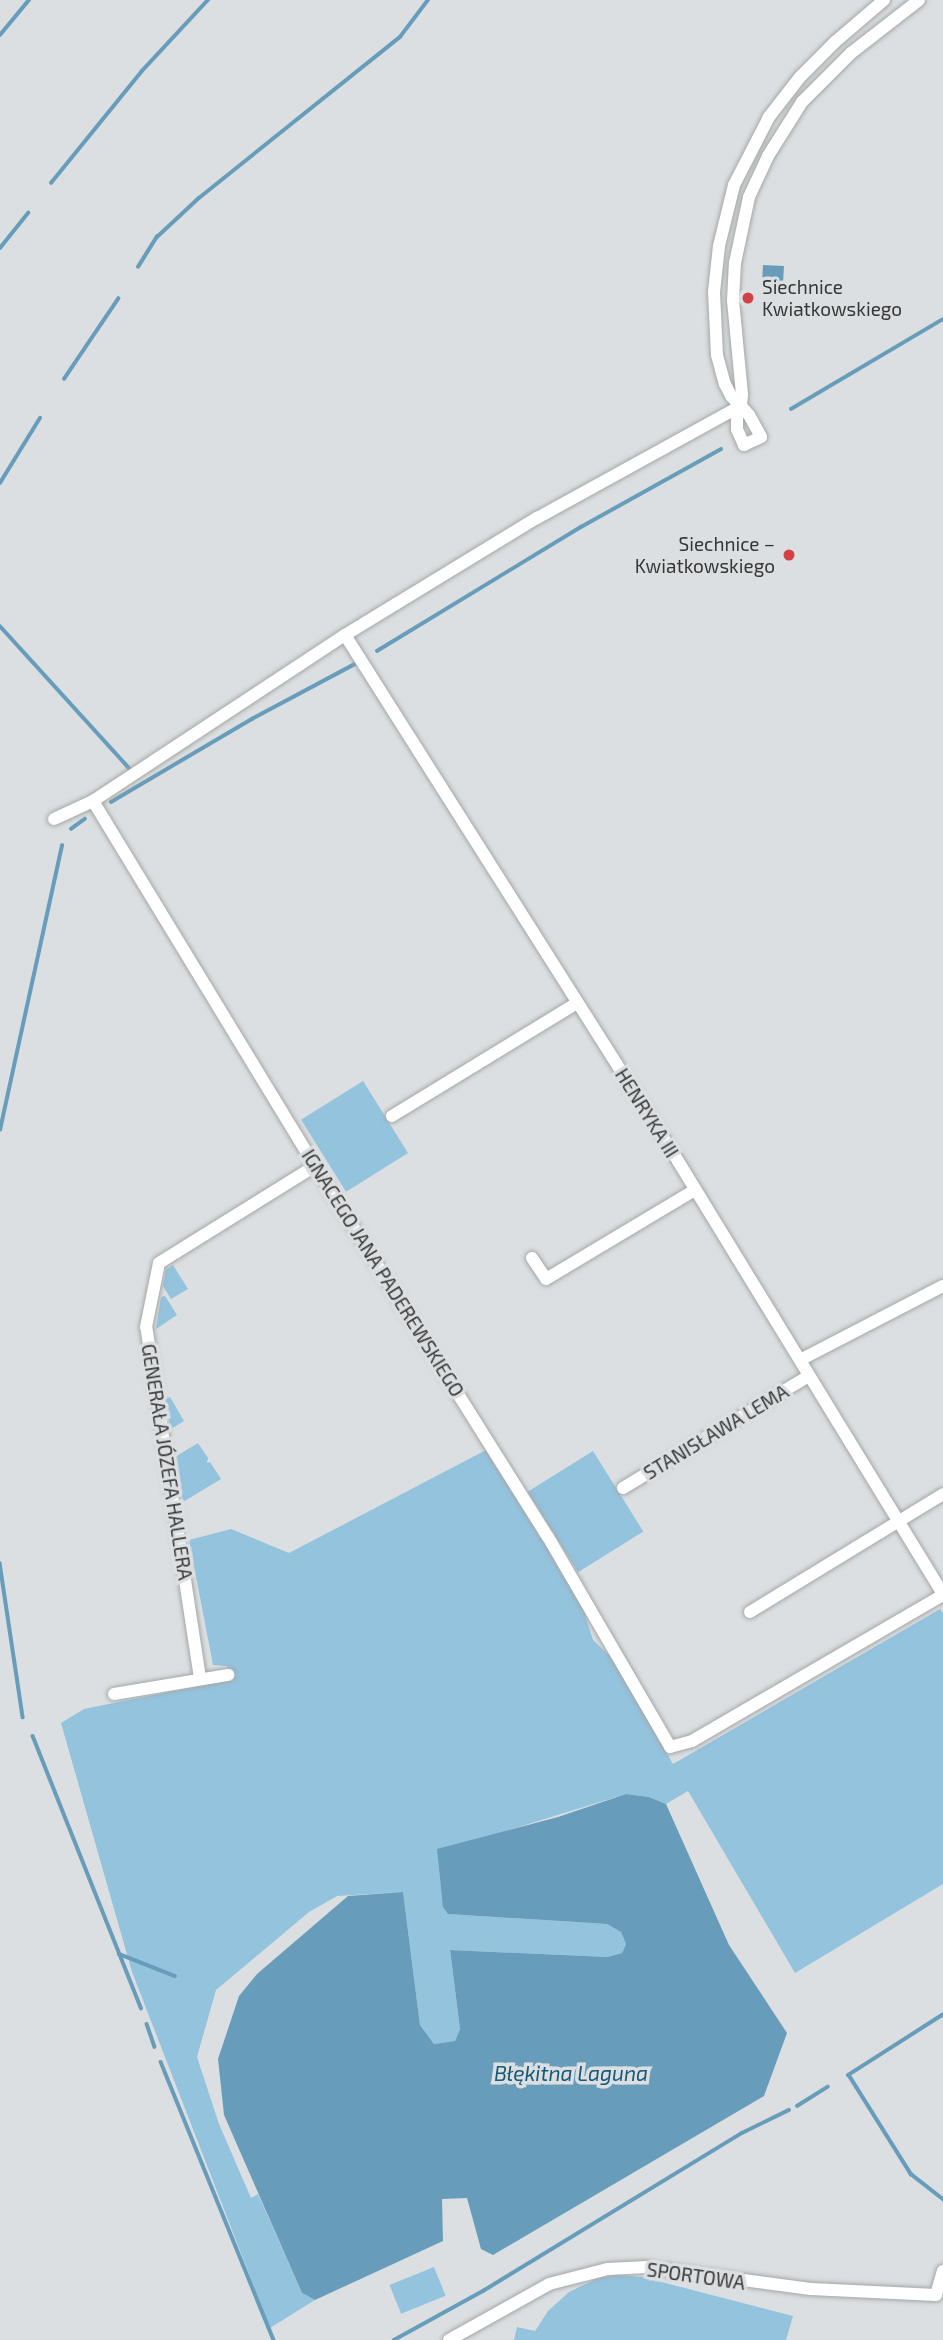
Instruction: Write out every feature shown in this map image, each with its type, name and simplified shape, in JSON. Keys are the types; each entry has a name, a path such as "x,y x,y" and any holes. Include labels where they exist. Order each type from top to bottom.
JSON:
{"street":[{"path":"741,406 725,384 717,355 714,292 719,246 734,185 769,117 800,77 817,58 884,0"},
{"path":"741,406 741,377 733,300 735,262 750,197 758,176 802,102 851,53 919,0"},
{"path":"54,820 93,801 345,635 537,518 741,406"},
{"name":"HENRYKA III","path":"345,635 695,1190 943,1595"},
{"name":"IGNACEGO JANA PADEREWSKIEGO","path":"93,801 315,1166 548,1537 670,1746 692,1741 943,1595"},
{"path":"392,1116 577,1003"},
{"name":"GENERAŁA JÓZEFA HALLERA","path":"200,1678 145,1327 159,1263 315,1166"},
{"path":"532,1258 546,1279 695,1190"},
{"path":"800,1360 943,1286"},
{"name":"STANISŁAWA LEMA","path":"623,1488 809,1376"},
{"path":"750,1612 943,1494"},
{"path":"114,1694 228,1675"},
{"name":"SPORTOWA","path":"449,2340 549,2284 608,2269 646,2267 811,2289 936,2295 943,2272"}],"shaded area":[{"path":"363,1081 408,1153 346,1192 301,1120"},
{"path":"173,1265 188,1289 171,1299 163,1286 166,1270"},
{"path":"165,1296 177,1315 156,1329 161,1297"},
{"path":"170,1397 184,1421 171,1429 165,1399"},
{"path":"198,1443 208,1458 207,1463 210,1462 221,1479 183,1502 175,1457"},
{"path":"486,1450 578,1593 593,1640 615,1661 673,1764 940,1609 943,1613 943,1884 795,1973 688,1791 666,1804 649,1797 626,1794 509,1830 448,1914 607,1924 621,1932 626,1944 622,1953 607,1957 450,1950 460,2029 455,2041 434,2044 420,2025 403,1892 337,1896 309,1912 216,1990 197,2057 219,2124 251,2198 258,2194 302,2293 315,2300 270,2328 132,1972 61,1723 84,1709 229,1680 227,1666 213,1665 189,1540 231,1529 289,1553"},
{"path":"593,1451 643,1532 578,1572 528,1492"},
{"path":"434,2267 446,2296 401,2314 389,2285"},
{"path":"615,2275 642,2277 793,2316 786,2340 514,2340 517,2327 535,2331 548,2311 569,2292 596,2279"}],"water":[{"path":"763,265 784,266 783,293 762,292"},
{"name":"Błękitna Laguna","path":"626,1794 649,1797 666,1804 729,1945 787,2033 764,2096 493,2255 481,2249 467,2198 442,2199 443,2241 315,2300 302,2293 224,2115 218,2059 239,1996 257,1974 348,1896 403,1892 420,2025 434,2044 455,2041 460,2029 450,1950 607,1957 622,1953 626,1944 621,1932 607,1924 448,1914 443,1907 437,1849 558,1817"}],"waterway":[{"path":"0,35 29,0"},
{"path":"51,183 142,71 208,0"},
{"path":"138,267 157,237 199,198 400,37 428,0"},
{"path":"0,248 28,213"},
{"path":"64,379 118,299"},
{"path":"791,409 943,319"},
{"path":"0,483 40,418"},
{"path":"377,651 581,527 721,449"},
{"path":"0,626 129,768"},
{"path":"111,802 252,719 355,664"},
{"path":"71,829 85,819"},
{"path":"0,1130 62,846"},
{"path":"0,1563 23,1717"},
{"path":"33,1736 141,2008"},
{"path":"119,1954 175,1976"},
{"path":"943,2015 849,2075 911,2174 943,2199"},
{"path":"147,2024 155,2047"},
{"path":"161,2062 274,2340"},
{"path":"797,2106 828,2087"},
{"path":"394,2340 483,2291 742,2133 789,2110"}],"place":[{"name":"Siechnice Kwiatkowskiego","path":"748,298"},
{"name":"Siechnice – Kwiatkowskiego","path":"789,555"}]}
